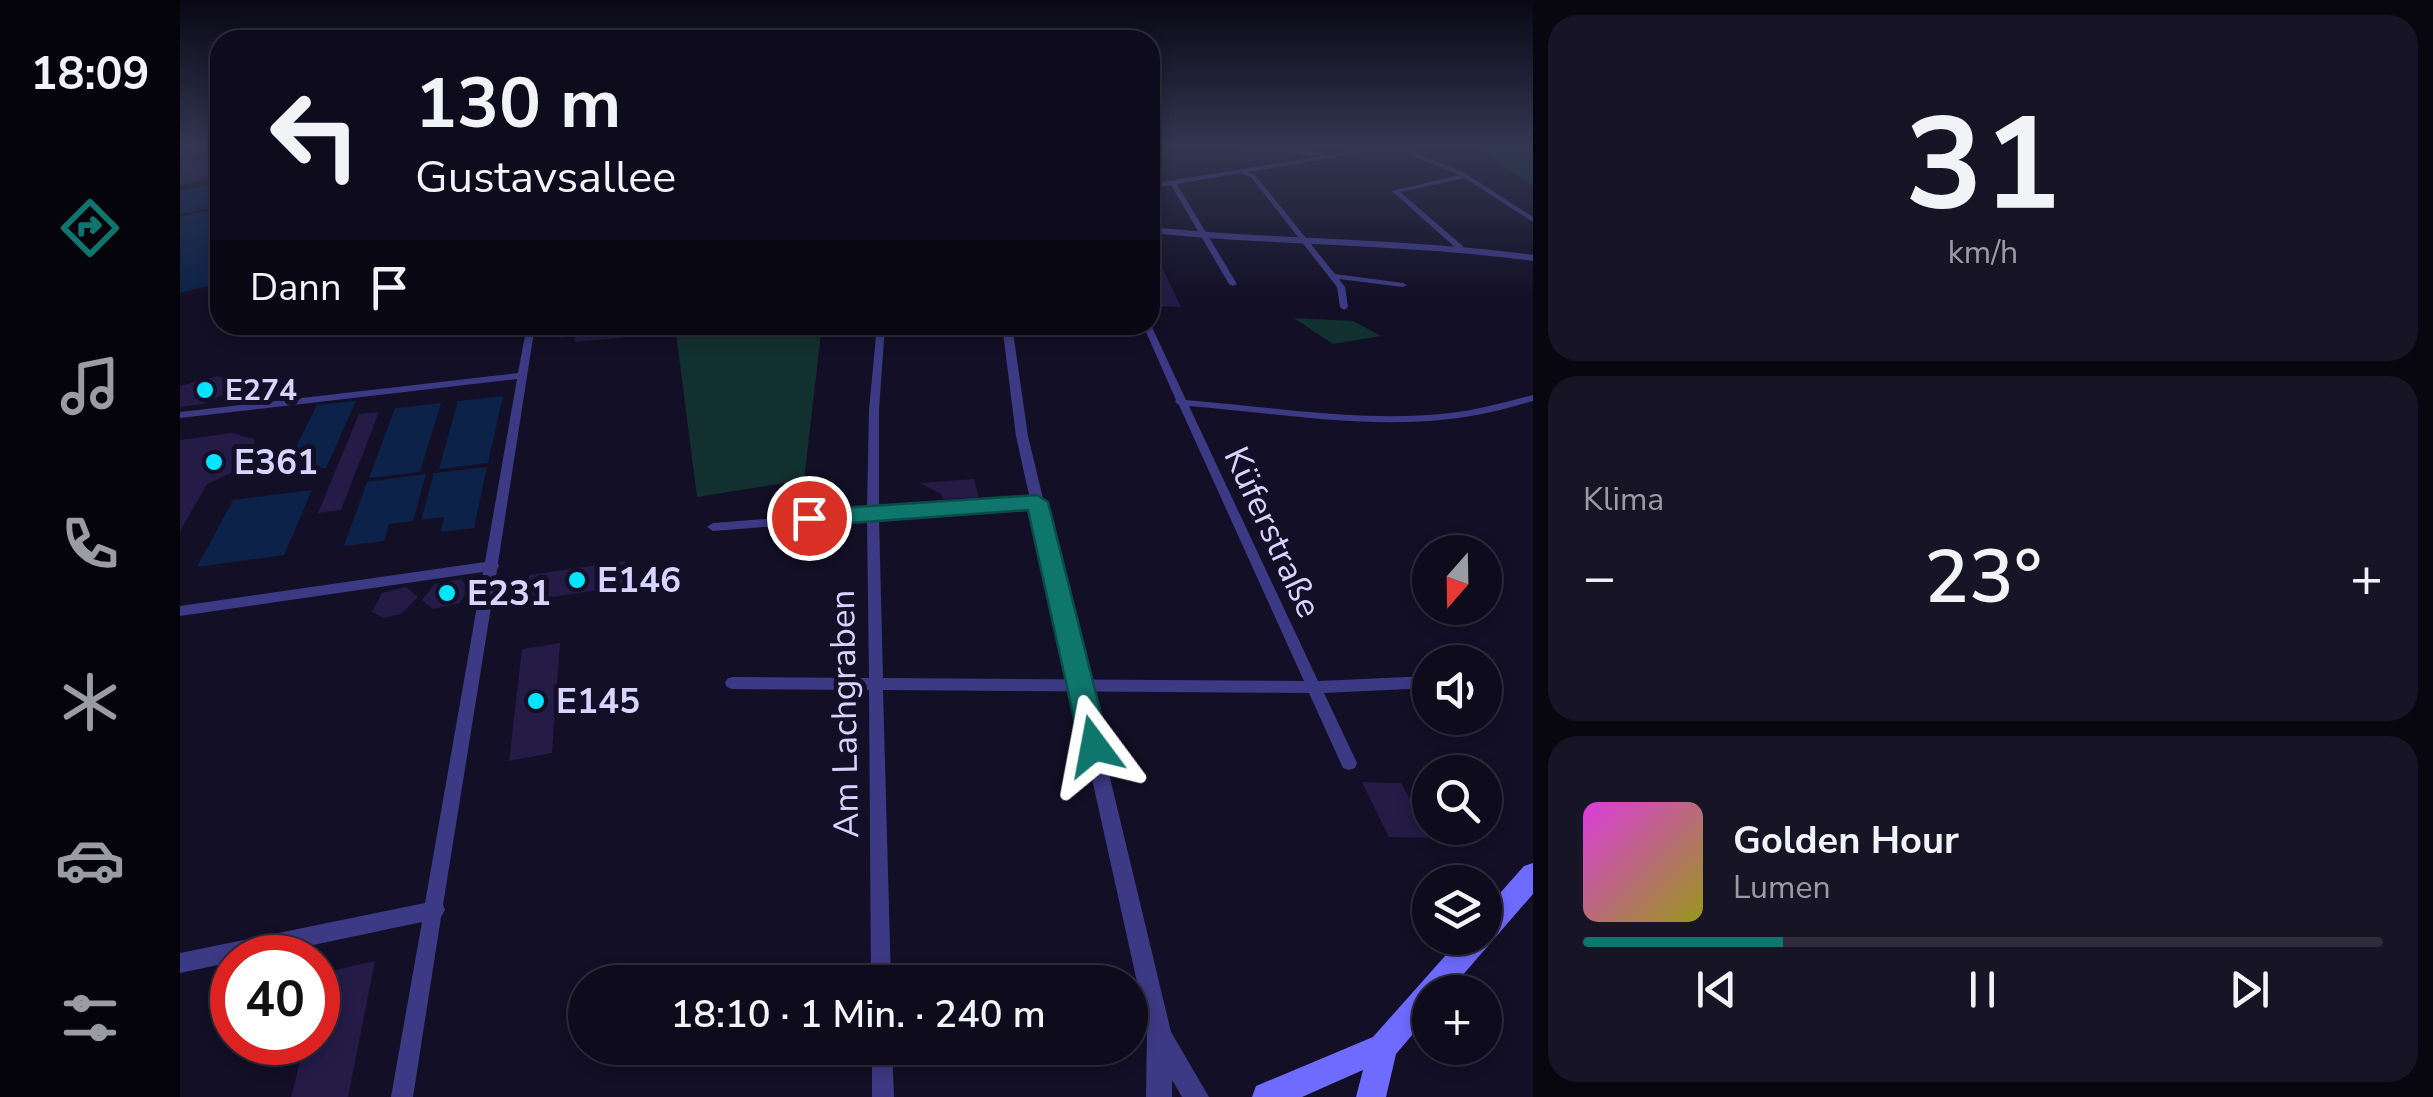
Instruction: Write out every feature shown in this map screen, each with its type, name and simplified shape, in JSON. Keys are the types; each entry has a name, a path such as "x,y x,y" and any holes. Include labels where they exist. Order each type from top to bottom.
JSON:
{"main road":[{"path":"1502,911 1533,875"},
{"path":"1446,975 1463,955"},
{"path":"1268,1097 1383,1046 1412,1013"},
{"path":"1371,1097 1383,1046"}],"street":[{"path":"1182,197 1234,284"},
{"path":"1270,197 1341,287 1344,306"},
{"path":"1402,197 1460,246"},
{"path":"1499,197 1533,220"},
{"path":"1160,231 1208,238 1460,246 1533,258"},
{"path":"1333,276 1403,285"},
{"path":"402,1097 528,335"},
{"name":"Am Lachgraben","path":"880,335 874,410 873,512 881,965"},
{"path":"1007,335 1022,436 1161,1039 1158,1097"},
{"name":"Küferstraße","path":"1151,335 1348,763"},
{"path":"180,415 521,376"},
{"path":"1180,402 1393,416 1454,415 1533,398"},
{"path":"714,527 1037,502"},
{"path":"180,612 492,566"},
{"path":"732,684 1314,687 1412,683"},
{"path":"180,963 436,910"},
{"path":"1161,1039 1196,1097"},
{"path":"882,1065 882,1097"}],"green space":[{"path":"1294,318 1353,321 1381,336 1333,344"},
{"path":"676,335 821,335 804,480 697,497"}],"water":[{"path":"180,197 210,197 210,208 180,214"},
{"path":"210,210 210,286 180,293 180,217"},
{"path":"503,396 488,463 439,469 458,401"},
{"path":"356,401 326,468 283,473 317,405"},
{"path":"441,403 420,472 369,478 395,408"},
{"path":"487,467 474,528 441,532 444,517 421,520 434,473"},
{"path":"426,474 413,521 389,524 384,541 344,546 367,482"},
{"path":"312,490 284,555 197,567 233,500"}],"building":[{"path":"1160,267 1162,267 1181,307 1160,306"},
{"path":"560,335 628,335 575,342 575,336 560,338"},
{"name":"E274","path":"217,376 231,378 234,384 227,393 203,404 180,407 180,386"},
{"path":"379,412 341,510 318,513 359,414"},
{"name":"E361","path":"232,433 254,439 256,452 238,470 207,484 180,531 180,440"},
{"path":"974,479 979,497 943,499 920,483"},
{"name":"E146","path":"625,561 625,586 525,601 529,575"},
{"name":"E231","path":"461,579 469,588 460,603 433,609 422,600 435,584"},
{"name":"E231","path":"406,587 418,597 401,614 383,618 372,612 382,593"},
{"name":"E145","path":"560,643 552,753 509,761 522,649"},
{"path":"1362,782 1401,783 1412,803 1412,838 1389,837"},
{"path":"375,961 348,1097 291,1097 299,1065 340,1065 340,969"}],"place":[{"name":"E274","path":"205,390"},
{"name":"E361","path":"214,462"},
{"name":"E146","path":"577,580"},
{"name":"E231","path":"447,593"},
{"name":"E145","path":"536,701"}],"route":[{"path":"809,518 1037,502 1094,746"}]}
